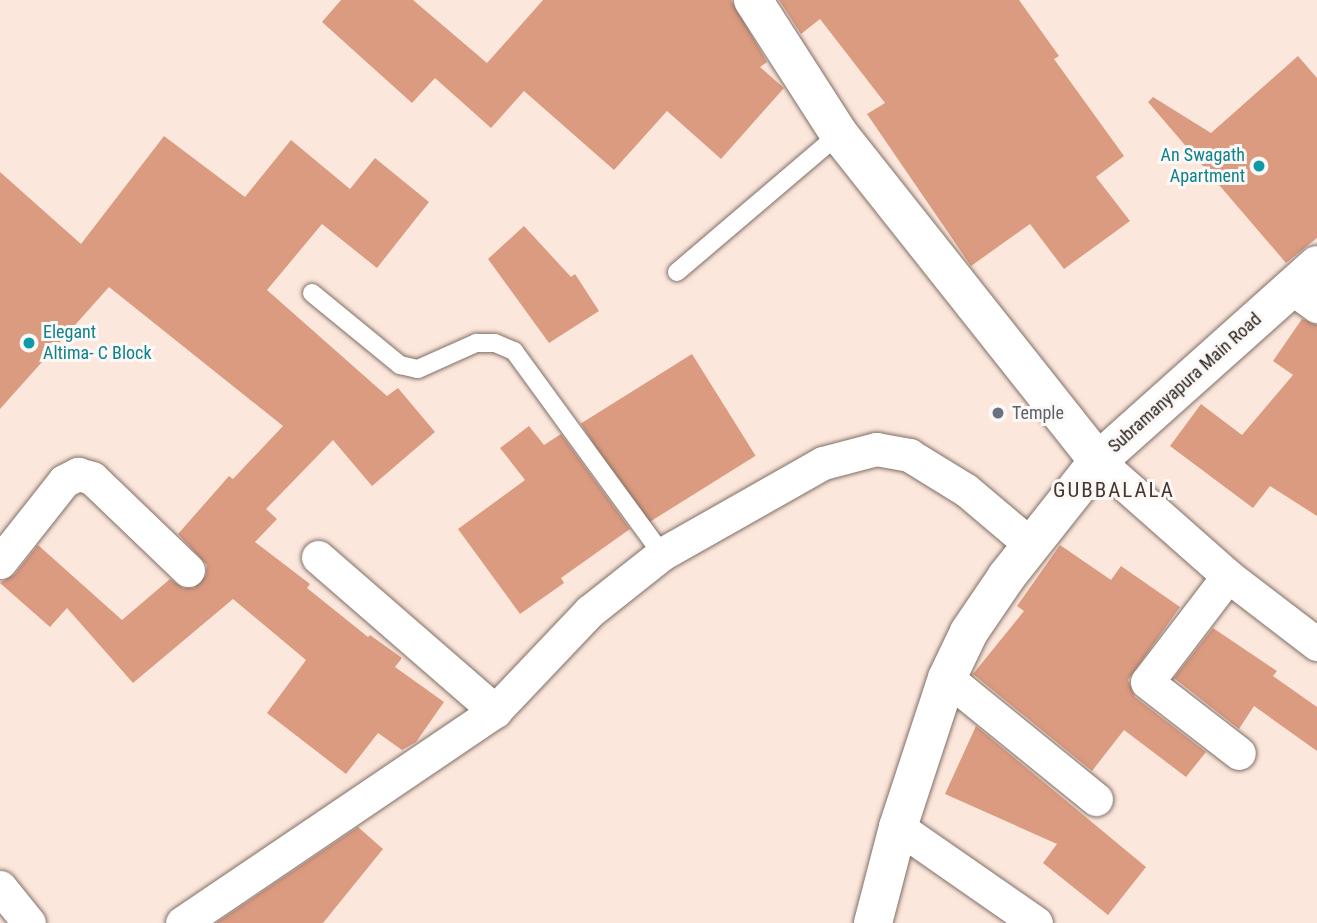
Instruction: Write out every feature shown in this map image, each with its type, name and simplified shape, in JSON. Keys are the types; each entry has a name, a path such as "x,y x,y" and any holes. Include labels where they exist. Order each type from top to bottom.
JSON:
{"street":[{"path":"753,0 839,134 1098,461 1228,576 1317,644"},
{"name":"Subramanyapura Main Road","path":"873,923 898,827 947,678 969,632 1031,545 1098,461 1309,286"},
{"path":"182,923 495,711 590,611 662,554 789,478 848,454 876,449 909,455 939,471 1031,545"},
{"path":"0,562 58,488 78,474 92,478 188,570"},
{"path":"318,557 495,711"},
{"path":"1228,576 1147,682 1239,753"},
{"path":"947,678 1096,799"},
{"path":"898,827 1036,923"},
{"path":"0,887 29,923"}],"lane":[{"path":"677,272 839,134"},
{"path":"312,293 400,365 418,369 476,343 495,343 514,351 662,554"}],"building":[{"path":"341,0 413,0 487,63 543,0 731,0 767,62 760,67 784,88 721,159 667,111 614,170 524,91 491,128 435,78 412,103 322,22"},
{"path":"779,0 1019,0 1059,56 1054,59 1124,156 1096,177 1130,221 1064,269 1030,224 971,266 867,114 885,103 820,19 801,34"},
{"name":"An Swagath Apartment","path":"1298,56 1317,78 1317,238 1286,263 1148,102 1153,97 1211,133"},
{"path":"164,136 245,197 291,140 350,189 375,158 429,202 377,268 322,224 267,290 387,396 398,388 435,432 372,486 333,440 266,509 277,519 255,542 310,584 307,588 368,637 370,635 402,658 395,667 444,702 416,742 402,750 378,733 346,774 267,713 306,660 233,599 133,683 67,608 50,627 0,583 15,574 38,545 122,620 170,579 183,588 194,588 206,575 207,565 178,534 229,476 233,479 283,426 109,287 0,409 0,172 81,244"},
{"path":"524,226 571,277 575,274 599,311 549,343 488,259"},
{"path":"1302,319 1317,325 1317,516 1270,486 1253,508 1170,446 1201,404 1242,435 1293,375 1273,361"},
{"path":"692,354 756,456 644,525 581,423"},
{"path":"529,426 544,445 561,434 630,529 561,578 564,583 520,614 458,529 525,480 500,448"},
{"path":"1060,545 1111,580 1121,566 1180,607 1128,680 1135,697 1206,752 1186,777 1124,730 1092,771 973,674 1024,611 1017,606"},
{"path":"1213,628 1277,671 1273,676 1317,707 1317,751 1254,706 1239,729 1174,678"},
{"path":"976,726 1146,867 1108,915 1043,863 1057,844 945,794"},
{"path":"358,827 383,849 323,923 216,923"}],"place":[{"name":"An Swagath Apartment","path":"1259,166"},
{"name":"Elegant Altima- C Block","path":"29,343"},
{"name":"Temple","path":"998,413"}],"district":[{"name":"GUBBALALA","path":"1114,490"}]}
